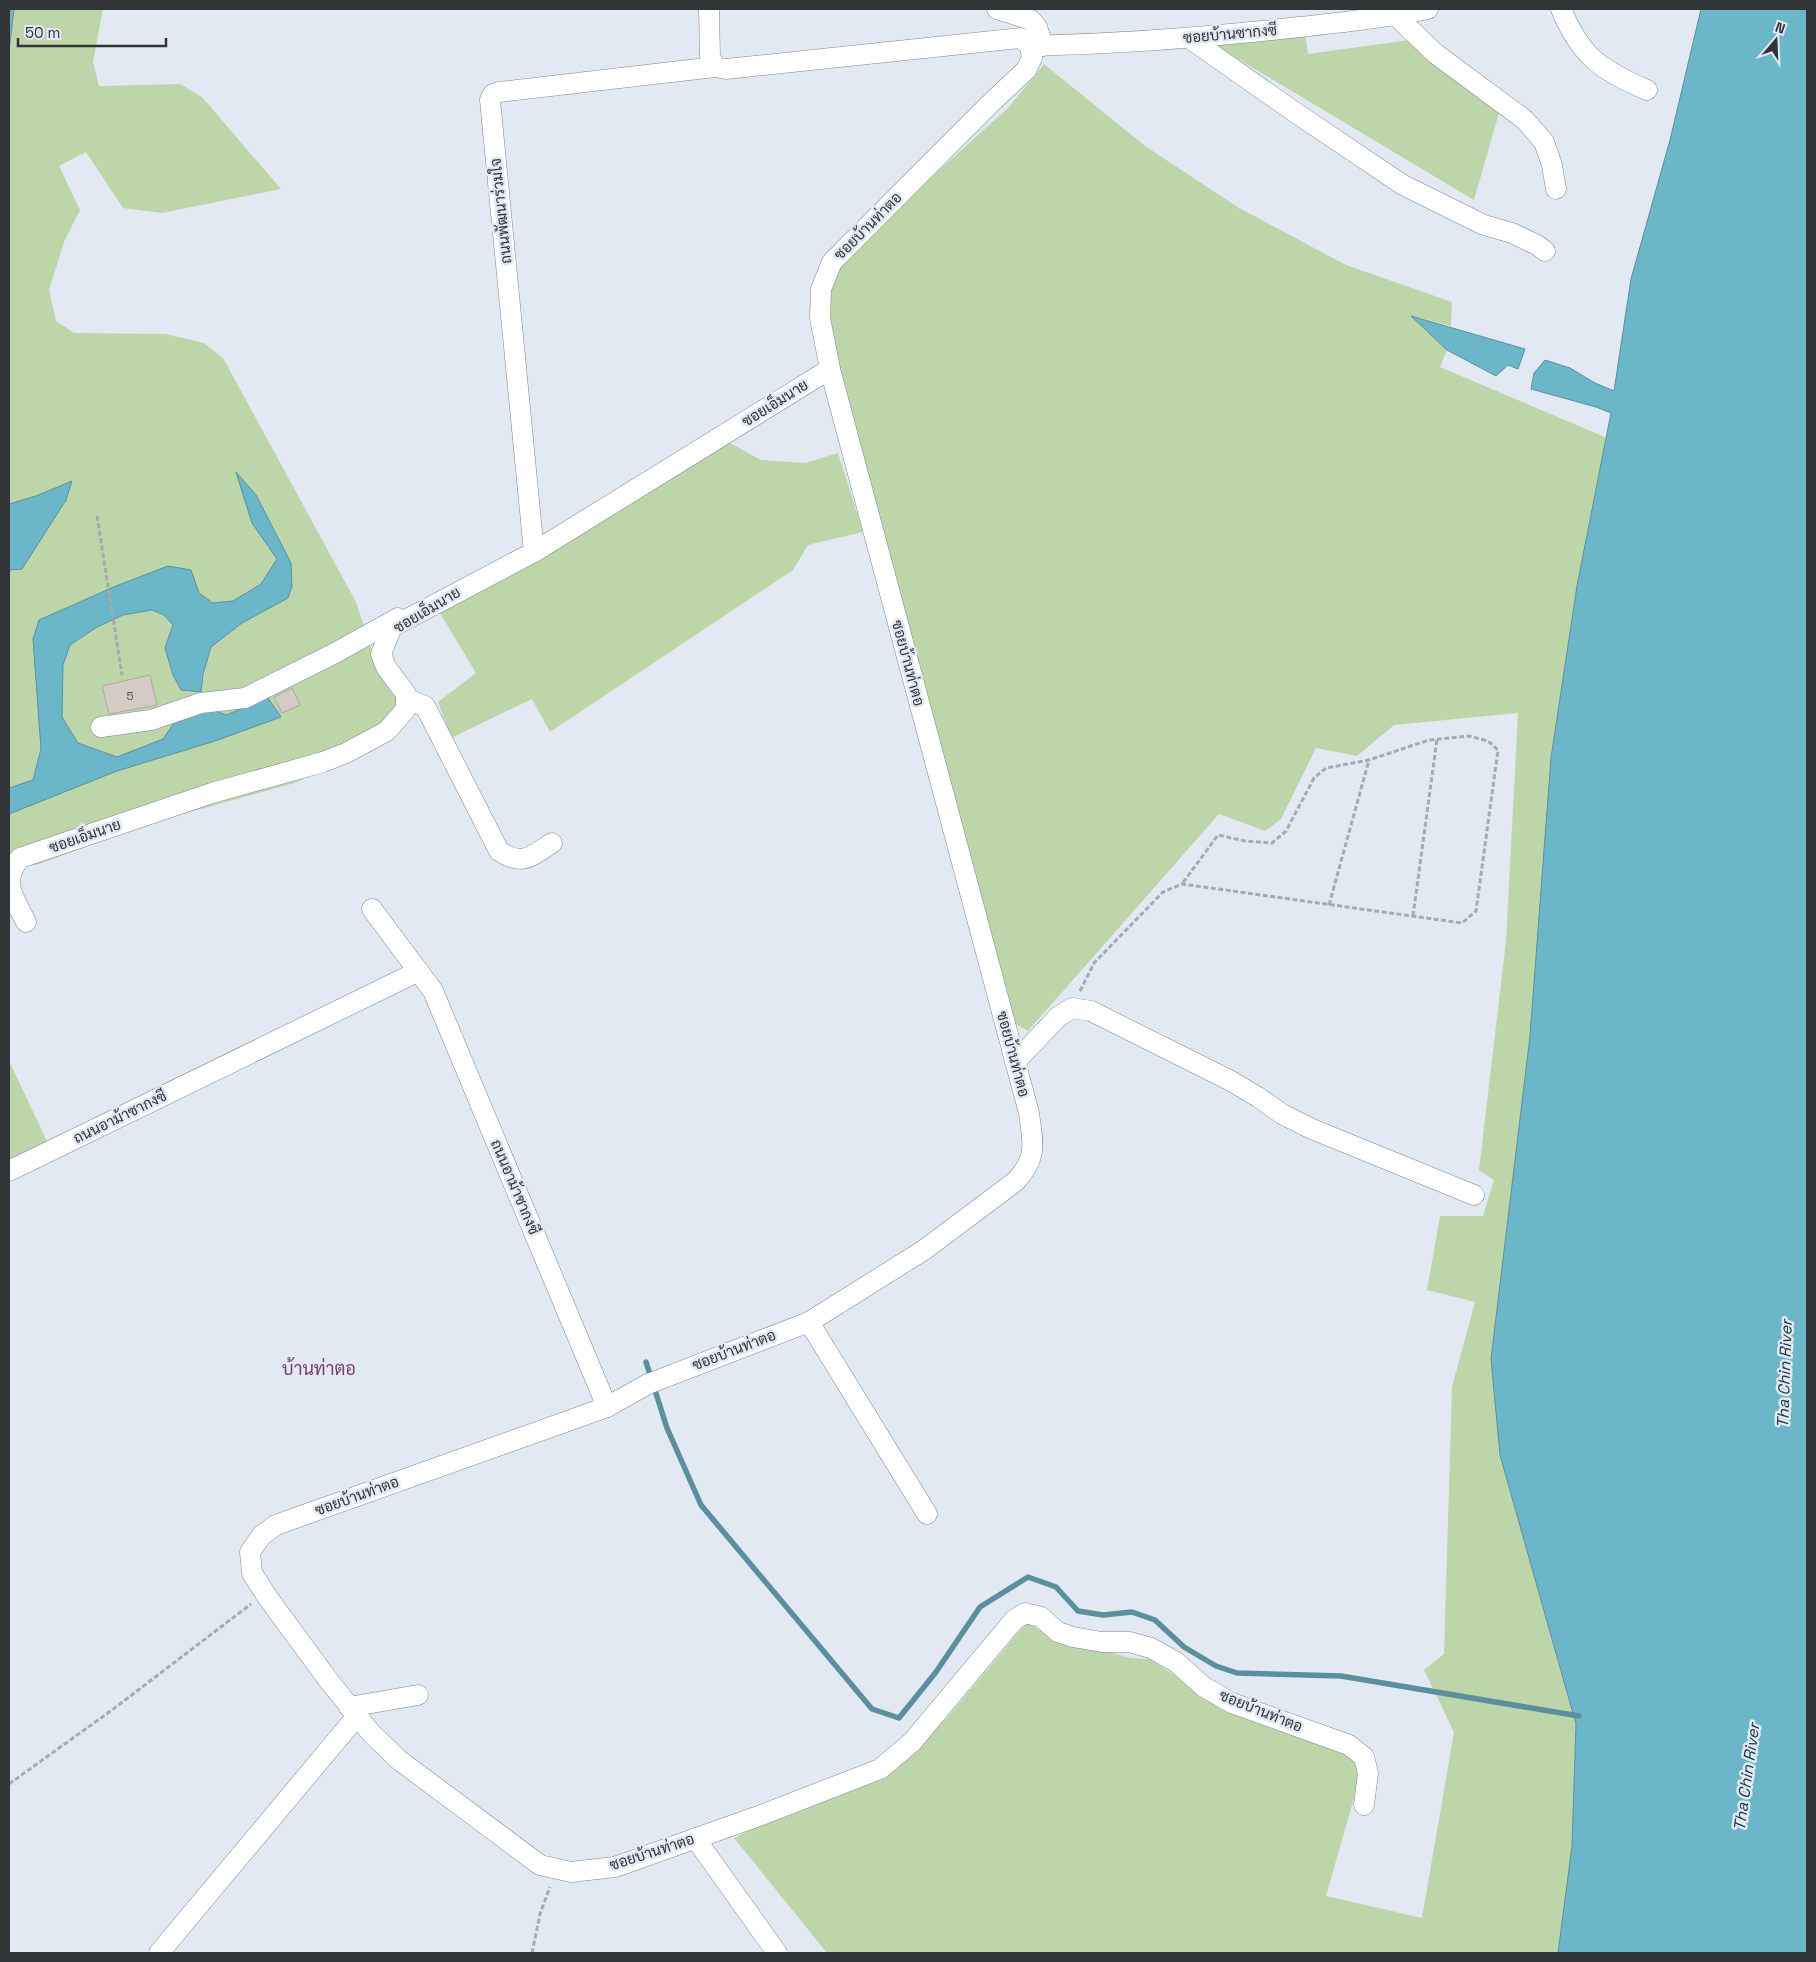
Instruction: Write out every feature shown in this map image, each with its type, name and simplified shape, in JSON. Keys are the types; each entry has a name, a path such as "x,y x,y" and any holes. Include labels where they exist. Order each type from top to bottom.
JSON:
{"street":[{"path":"710,9 710,57 715,67 726,69 1021,38 1036,46 1037,27 1031,20 997,9"},
{"name":"ซอยบ้านซากงซี","path":"1036,46 1189,38 1332,16 1395,15 1428,9"},
{"path":"1561,9 1567,24 1585,52 1602,68 1648,90"},
{"path":"1395,15 1436,54 1525,120 1544,142 1552,165 1556,189"},
{"path":"1189,38 1296,114 1403,185 1484,225 1538,245 1545,251"},
{"name":"ซอยบ้านท่าตอ","path":"1036,46 1026,70 992,101 832,262 821,289 820,318 830,369 1029,1113 1033,1147 1027,1169 1016,1181 924,1250 809,1322 648,1384 607,1407 276,1525 262,1535 250,1552 252,1573 353,1712 398,1760 540,1865 570,1872 615,1867 880,1768 912,1742 1014,1620 1025,1613 1041,1617 1058,1632 1074,1637 1102,1642 1129,1642 1151,1648 1176,1662 1204,1687 1232,1703 1349,1745 1364,1757 1368,1773 1364,1805"},
{"name":"ถนนพัฒนาร่วมใจ","path":"533,547 490,100 493,94 499,92 715,67"},
{"name":"ซอยเอ็มนาย","path":"26,922 9,885 11,870 20,858 212,793 323,762 346,753 387,731 406,709 406,694 386,667 381,654 392,627 533,547 830,369"},
{"path":"101,727 151,720 201,703 245,698 335,653 533,547"},
{"path":"406,699 425,706 499,851 511,859 524,860 552,843"},
{"name":"ถนนอาม้าซากงซี","path":"372,909 420,970 433,991 607,1407"},
{"name":"ถนนอาม้าซากงซี","path":"9,1171 420,970"},
{"path":"1015,1062 1058,1017 1072,1008 1091,1011 1214,1072 1258,1097 1282,1114 1312,1129 1474,1195"},
{"path":"809,1322 927,1514"},
{"path":"159,1953 353,1712 418,1695"},
{"path":"694,1838 777,1953"}],"path":[{"path":"97,516 122,675"},
{"path":"1072,1008 1094,963 1163,892 1182,884 1462,923 1476,911 1498,750 1488,741 1469,736 1429,740 1369,760 1326,768 1314,778 1286,831 1272,843 1245,842 1218,835 1182,884"},
{"path":"1413,916 1437,740"},
{"path":"1329,904 1369,760"},
{"path":"9,1784 112,1710 265,1593"},
{"path":"532,1953 540,1914 557,1869"}],"green space":[{"path":"14,9 103,9 93,62 99,86 180,84 202,97 281,189 162,213 123,208 86,152 59,166 80,210 64,242 49,290 56,321 74,333 166,334 204,343 223,358 356,602 377,667 416,711 298,782 154,822 39,864 9,869 9,814 117,771 215,741 268,698 226,715 176,720 164,739 117,757 78,743 62,717 63,665 70,645 97,627 123,615 152,610 164,615 173,625 165,648 200,692 211,647 242,623 288,598 292,586 291,563 256,495 237,473 252,523 277,559 261,584 233,601 213,603 199,593 191,570 116,586 39,620 33,639 41,749 33,780 9,788 9,570 22,569 35,547 36,496 9,504 9,51"},
{"path":"1305,33 1308,54 1410,40 1486,98 1499,113 1474,200 1213,44"},
{"path":"1044,64 1145,146 1239,208 1346,265 1452,302 1451,326 1412,316 1447,350 1440,367 1607,438 1577,586 1551,758 1500,1455 1576,1724 1572,1846 1558,1953 827,1953 734,1838 769,1821 879,1780 895,1768 946,1719 1027,1622 1048,1635 1130,1658 1149,1659 1189,1684 1220,1709 1272,1725 1356,1756 1360,1777 1326,1896 1422,1918 1454,1732 1424,1670 1444,1654 1452,1387 1475,1302 1427,1290 1440,1216 1483,1216 1494,1180 1479,1170 1506,941 1518,713 1394,725 1357,756 1316,748 1281,819 1265,831 1219,814 1028,1031 1014,1023 868,483 824,306 832,274 853,248 1008,108"},
{"path":"728,442 761,460 805,463 838,453 863,532 808,545 793,570 550,732 532,699 451,738 438,702 476,673 440,613"},
{"path":"9,1061 47,1141 9,1160"}],"water":[{"path":"9,9 14,9 9,51"},
{"name":"Tha Chin River","path":"1701,9 1807,9 1807,1953 1558,1953 1572,1846 1576,1724 1500,1455 1491,1359 1530,1036 1551,758 1577,586 1611,413 1531,389 1534,373 1545,360 1570,368 1595,383 1614,391 1631,279 1670,140"},
{"path":"1411,316 1525,349 1518,369 1508,365 1496,376 1447,350"},
{"path":"236,472 256,495 291,563 292,586 288,598 242,623 211,647 203,675 201,692 181,690 173,675 165,648 173,625 164,615 152,610 123,615 97,627 70,645 63,665 62,717 78,743 117,757 163,739 176,720 207,707 226,715 268,698 281,717 215,741 117,771 9,814 9,788 33,780 41,749 33,639 39,620 116,586 168,566 191,570 199,593 213,603 233,601 261,584 277,559 252,523"},
{"path":"72,481 66,500 22,569 9,570 9,504 36,496"}],"building":[{"path":"150,675 157,705 109,714 102,686"},
{"path":"292,688 300,705 282,713 274,697"}],"waterway":[{"path":"646,1362 667,1428 701,1505 872,1709 899,1718 936,1672 980,1607 1028,1577 1056,1587 1078,1611 1103,1615 1132,1612 1155,1620 1184,1647 1216,1666 1237,1673 1341,1676 1579,1716"}],"district":[{"name":"บ้านท่าตอ","path":"319,1369"}]}
